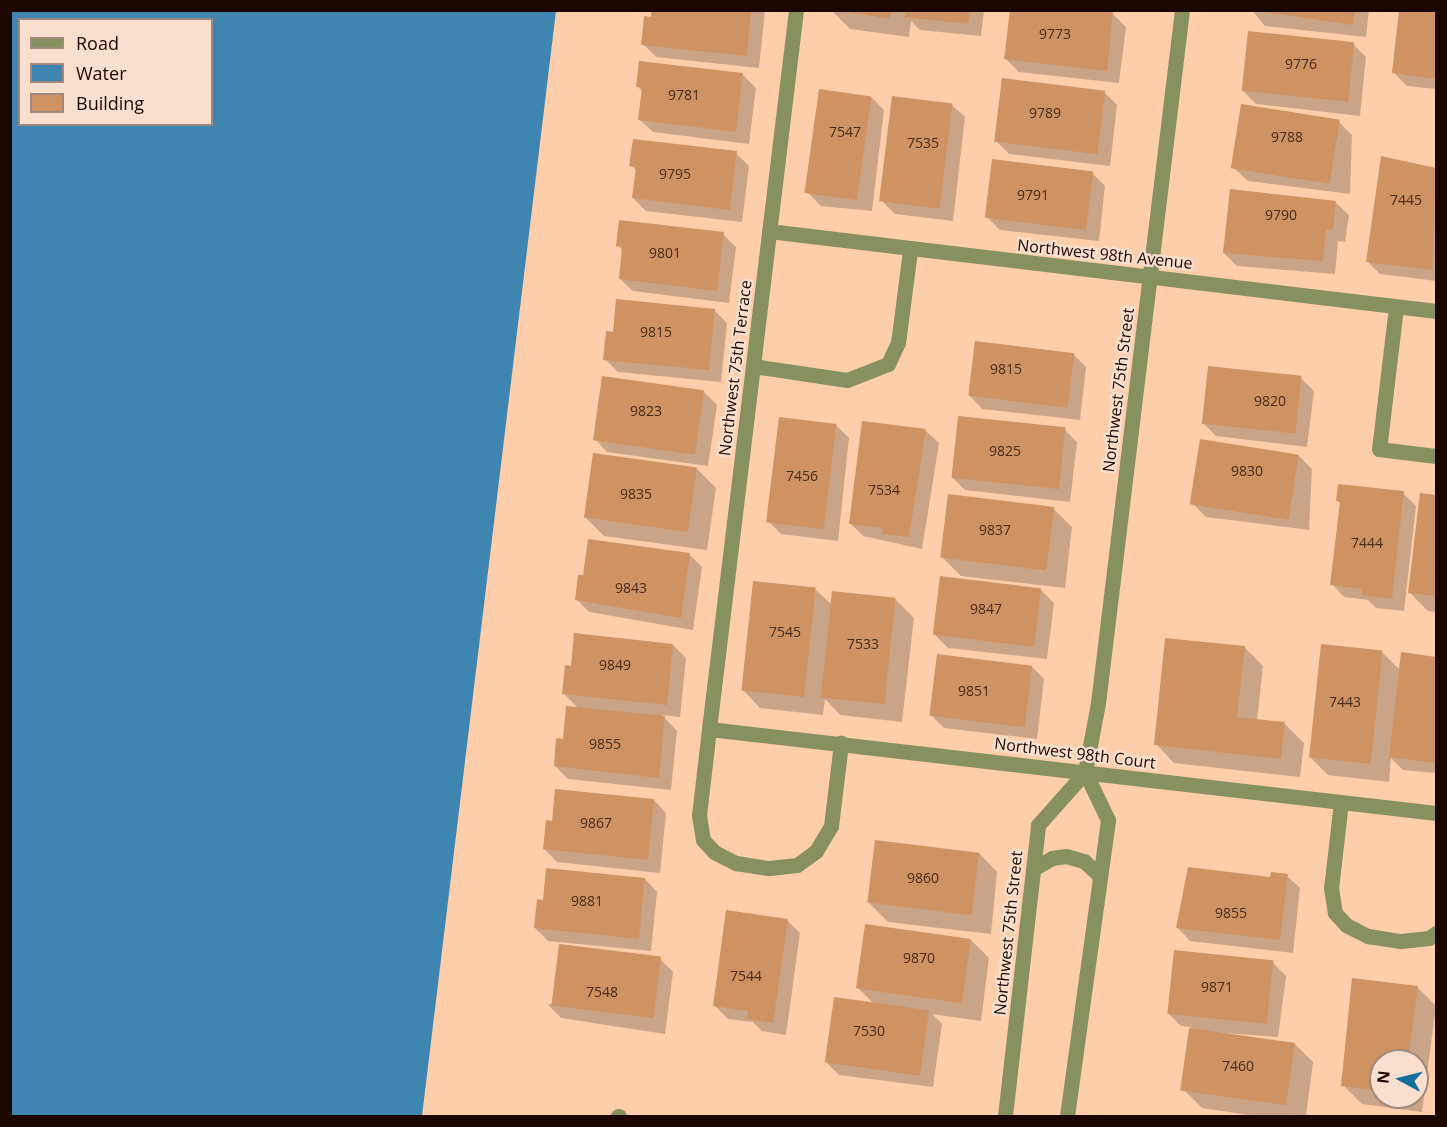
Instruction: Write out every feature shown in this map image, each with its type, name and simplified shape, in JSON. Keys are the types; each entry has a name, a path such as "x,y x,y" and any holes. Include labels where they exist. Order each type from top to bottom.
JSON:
{"street":[{"name":"Northwest 75th Terrace","path":"709,729 796,10"},
{"name":"Northwest 75th Street","path":"1005,1116 1038,825 1085,772 1098,703 1182,10"},
{"name":"Northwest 98th Avenue","path":"769,231 910,250 1437,312"},
{"path":"753,366 847,380 888,364 898,343 910,250"},
{"path":"1396,307 1379,449 1437,456"},
{"path":"709,729 699,815 703,840 714,852 736,863 769,868 797,865 816,851 831,826 841,743"},
{"name":"Northwest 98th Court","path":"709,729 1437,813"},
{"path":"1067,1116 1108,820 1085,772"},
{"path":"1341,802 1332,888 1335,913 1346,925 1368,936 1401,941 1430,938 1437,933"},
{"path":"1033,869 1052,858 1066,856 1084,861 1100,876"}],"water":[{"path":"10,11 556,11 422,1116 11,1116"}],"building":[{"path":"651,10 751,10 747,56 641,45 644,16 651,17"},
{"path":"838,10 891,10 890,19"},
{"path":"906,10 970,10 968,24 905,17"},
{"path":"1010,10 1113,12 1107,71 1004,59"},
{"path":"1251,10 1355,10 1353,25"},
{"path":"1399,10 1436,10 1436,79 1392,73"},
{"path":"1248,31 1354,42 1348,102 1242,91"},
{"path":"639,61 743,73 736,132 638,120 642,88 636,87"},
{"path":"1002,78 1105,91 1097,154 994,142"},
{"path":"819,89 871,96 857,200 804,193"},
{"path":"892,96 953,103 940,209 879,201"},
{"path":"1241,104 1340,120 1330,184 1231,168"},
{"path":"633,139 737,151 730,210 632,198 636,167 629,166"},
{"path":"1381,156 1436,168 1432,270 1366,262"},
{"path":"992,159 1093,171 1086,230 985,218"},
{"path":"1230,189 1336,201 1333,230 1326,229 1323,261 1223,253"},
{"path":"619,220 724,232 717,291 619,279 622,247 616,246"},
{"path":"616,299 715,309 709,370 603,360 606,331 613,332"},
{"path":"975,341 1074,353 1068,408 968,396"},
{"path":"1208,366 1301,376 1295,434 1202,424"},
{"path":"602,376 704,390 695,455 593,440"},
{"path":"958,416 1065,427 1059,489 952,478"},
{"path":"779,417 837,424 824,529 766,522"},
{"path":"862,421 926,429 909,537 882,534 883,528 849,524"},
{"path":"1200,439 1299,455 1288,520 1190,504"},
{"path":"593,453 697,468 688,532 584,517"},
{"path":"1338,484 1404,491 1392,599 1362,595 1362,589 1330,585 1340,502 1336,501"},
{"path":"1420,493 1436,495 1436,596 1408,593"},
{"path":"948,494 1054,507 1046,571 940,558"},
{"path":"588,539 690,553 681,618 575,600 578,575 583,575"},
{"path":"940,576 1041,588 1034,647 933,635"},
{"path":"753,581 816,588 804,697 742,690"},
{"path":"832,591 896,598 884,704 821,697"},
{"path":"574,633 673,644 667,705 562,694 565,665 571,666"},
{"path":"1165,638 1245,646 1237,717 1285,722 1281,759 1154,745"},
{"path":"1321,644 1383,650 1371,764 1309,757"},
{"path":"1401,652 1436,657 1436,763 1389,757"},
{"path":"937,654 1032,666 1025,727 929,716"},
{"path":"566,706 665,716 659,778 554,766 556,738 563,739"},
{"path":"555,789 654,799 648,860 543,849 546,820 552,821"},
{"path":"875,840 979,853 972,915 867,903"},
{"path":"1188,867 1270,877 1271,872 1288,874 1280,940 1176,928"},
{"path":"546,868 645,878 639,939 534,928 537,899 543,900"},
{"path":"726,910 788,919 773,1023 747,1019 748,1011 713,1006"},
{"path":"865,924 971,939 962,1003 856,988"},
{"path":"559,944 661,957 654,1018 551,1006"},
{"path":"1174,950 1273,960 1267,1024 1167,1014"},
{"path":"1352,978 1418,986 1410,1049 1369,1049 1369,1090 1341,1086"},
{"path":"834,997 929,1010 920,1076 825,1062"},
{"path":"1189,1028 1295,1043 1286,1105 1180,1090"}]}
